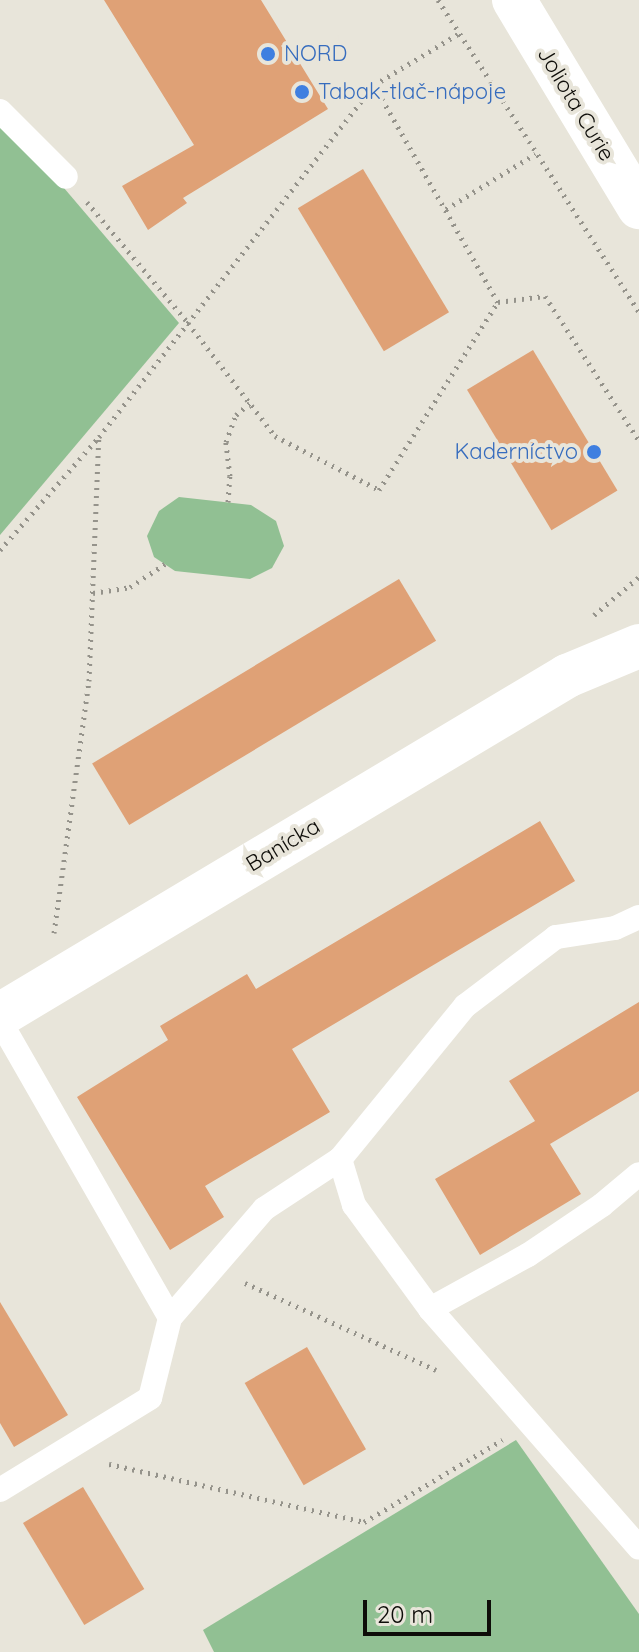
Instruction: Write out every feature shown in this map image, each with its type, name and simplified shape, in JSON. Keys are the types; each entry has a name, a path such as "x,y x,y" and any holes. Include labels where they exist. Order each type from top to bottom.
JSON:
{"street":[{"name":"Joliota Curie","path":"514,0 639,207"},
{"name":"Banícka","path":"567,676 639,614"},
{"name":"Banícka","path":"0,1015 567,676 639,646"}],"lane":[{"path":"0,111 66,177"},
{"path":"0,1490 150,1398 170,1318 264,1209 340,1159 465,1006 556,937 615,928 639,917"},
{"path":"0,1021 170,1318"},
{"path":"340,1159 354,1205 430,1309 634,1532"},
{"path":"430,1309 528,1255 602,1205 639,1174"}],"path":[{"path":"438,0 639,312"},
{"path":"0,550 99,437 374,85 458,34"},
{"path":"374,85 498,302"},
{"path":"446,209 535,154"},
{"path":"66,177 188,323 275,436 379,490 498,302"},
{"path":"498,302 545,296 639,441"},
{"path":"228,502 230,476 226,442 236,415 250,403"},
{"path":"52,948 89,681 99,437"},
{"path":"93,593 130,587 165,564"},
{"path":"213,1269 441,1372"},
{"path":"60,1453 364,1522 504,1439"}],"green space":[{"path":"0,125 64,188 179,323 0,535"},
{"path":"179,497 251,505 276,521 284,546 272,568 250,579 175,571 154,557 147,536 159,511"},
{"path":"516,1440 639,1614 639,1652 214,1652 203,1630"}],"building":[{"path":"104,0 261,0 328,109 183,198 187,203 148,230 122,186 194,145"},
{"path":"363,169 449,312 384,351 298,208"},
{"path":"533,350 617,491 551,530 467,390"},
{"path":"399,579 436,641 129,825 92,763"},
{"path":"540,821 575,881 292,1049 330,1112 205,1186 224,1217 170,1250 77,1097 168,1040 160,1026 247,974 256,989"},
{"path":"639,1002 639,1091 550,1144 581,1194 480,1255 435,1179 535,1121 509,1081"},
{"path":"0,1302 68,1415 14,1447 0,1423"},
{"path":"307,1347 366,1449 304,1485 245,1383"},
{"path":"83,1487 144,1589 84,1625 23,1523"}],"place":[{"name":"NORD","path":"268,54"},
{"name":"Tabak-tlač-nápoje","path":"302,92"},
{"name":"Kaderníctvo","path":"594,452"}]}
